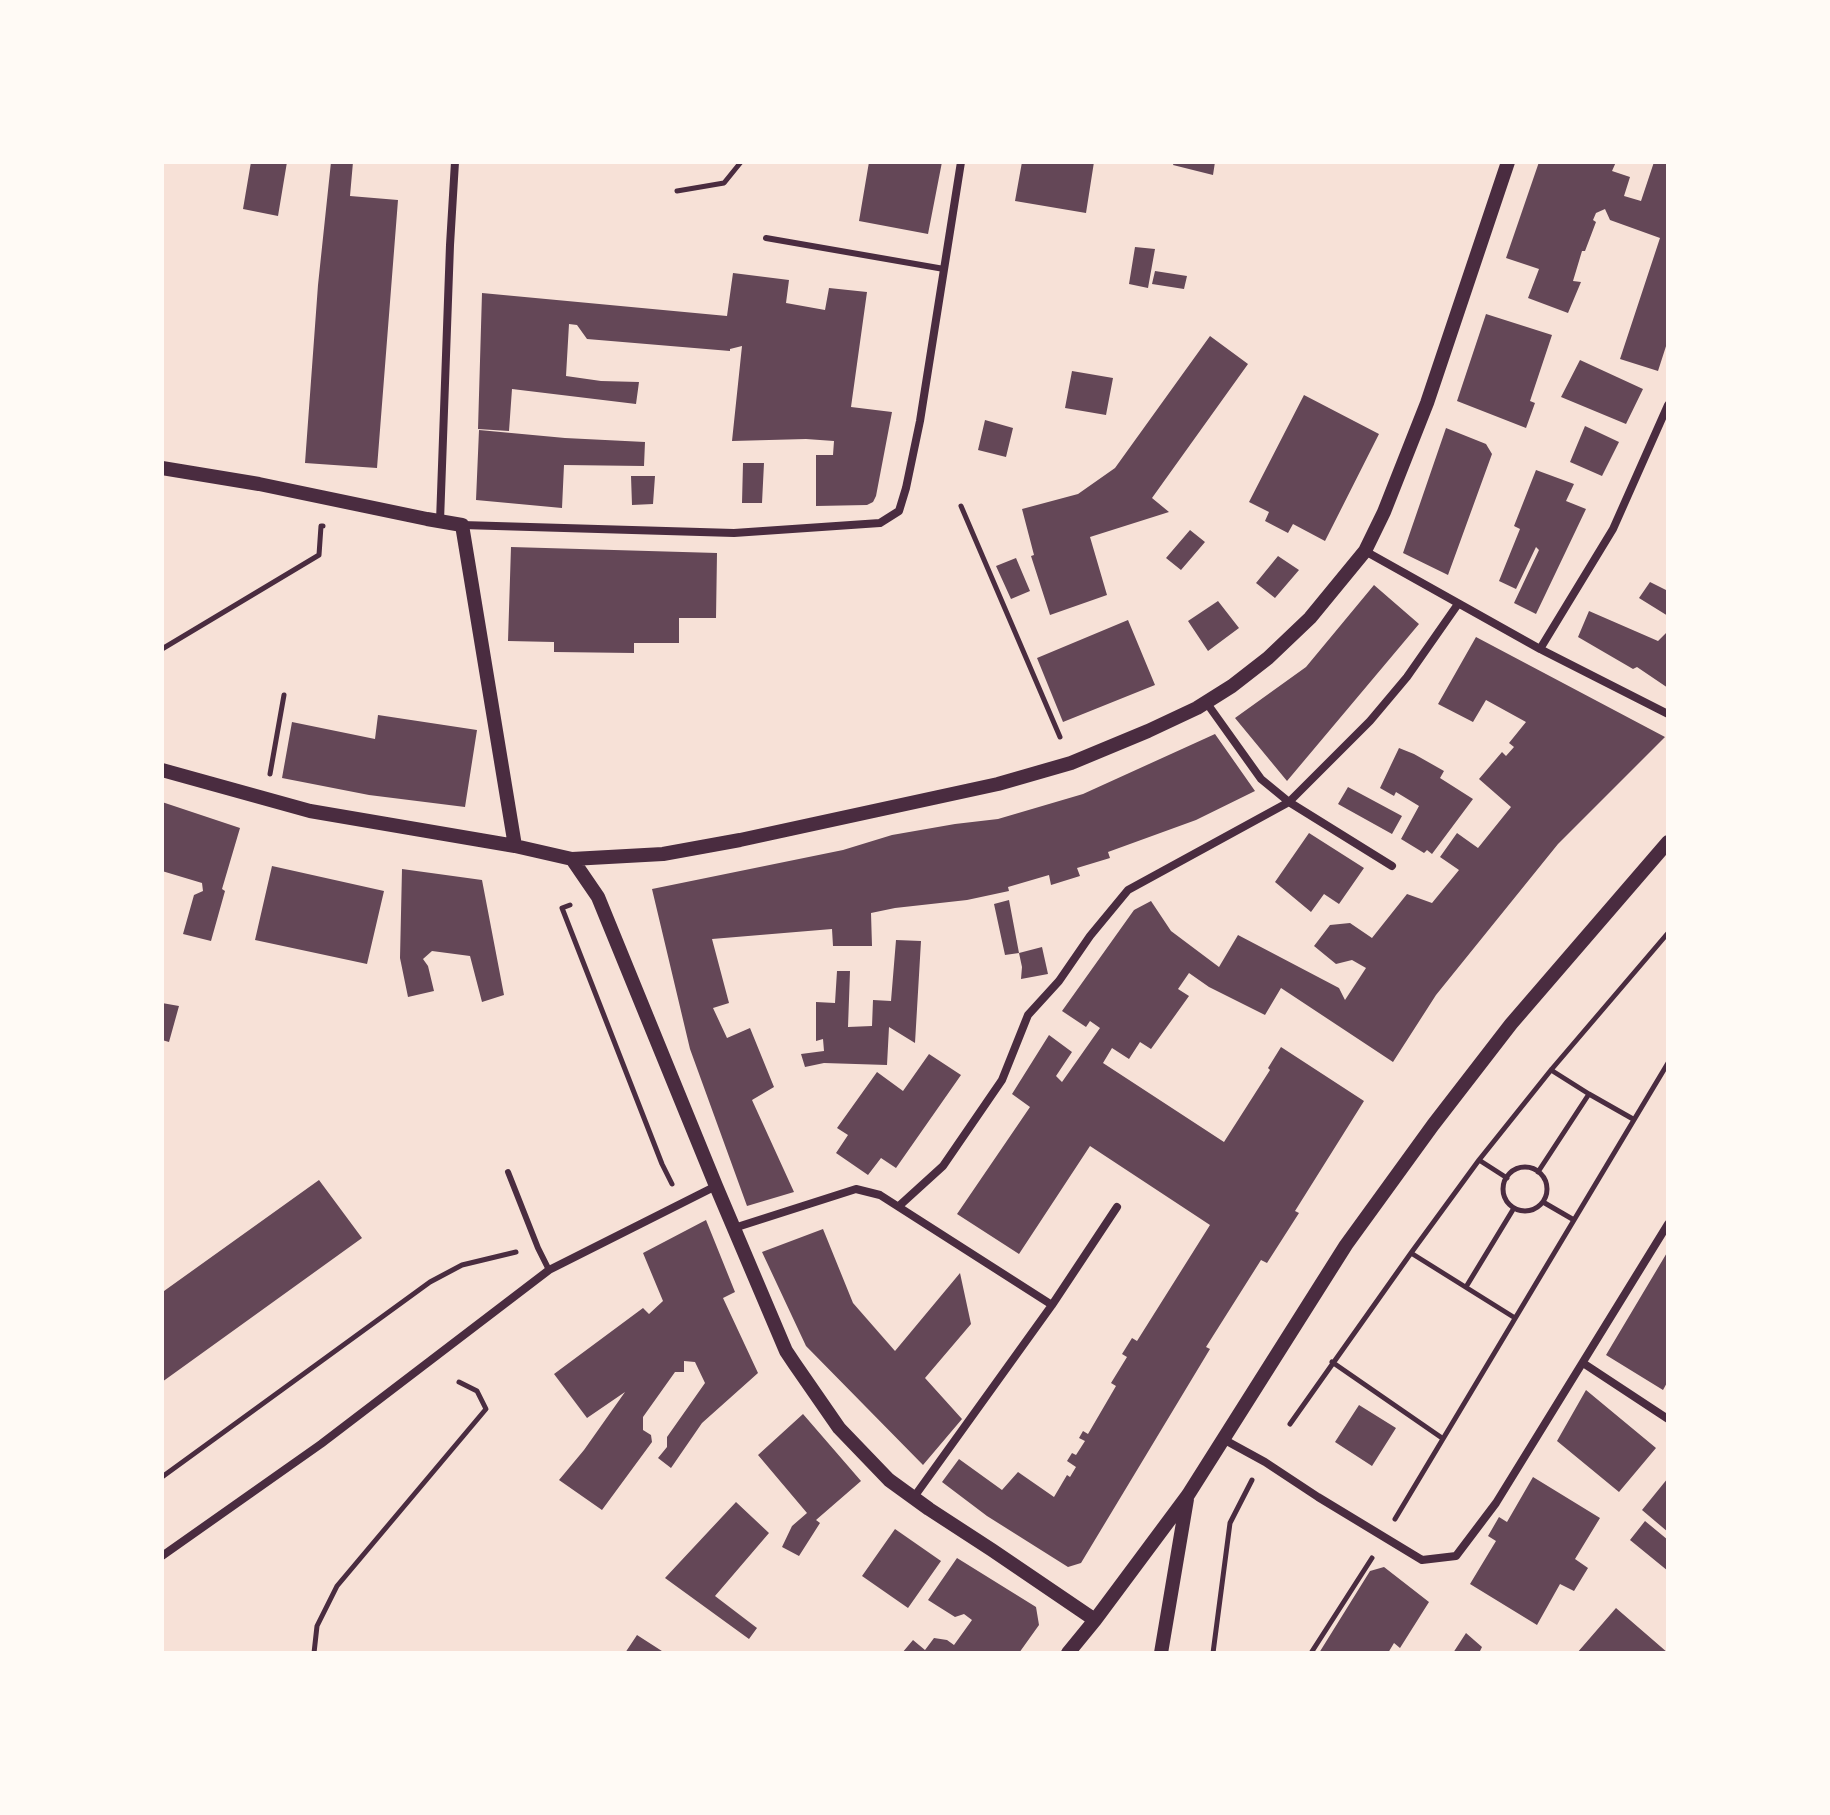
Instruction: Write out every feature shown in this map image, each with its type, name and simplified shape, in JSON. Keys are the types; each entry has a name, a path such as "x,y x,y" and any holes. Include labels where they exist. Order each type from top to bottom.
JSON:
{"street":[{"path":"434,520 455,162"},
{"path":"162,468 462,525 734,533 880,523 899,511 906,488 920,421 961,162"},
{"path":"162,770 310,811 515,846 572,859 663,854 998,784 1071,763 1148,731 1206,702 1268,658 1310,618 1365,551 1384,512 1427,403 1508,162"},
{"path":"1540,649 1613,529 1668,405"},
{"path":"462,525 515,846"},
{"path":"1365,551 1540,649 1668,714"},
{"path":"899,1206 943,1166 1002,1080 1028,1015 1059,981 1090,936 1128,890 1289,802 1370,721 1407,677 1458,604"},
{"path":"1206,702 1261,779 1289,802 1392,866"},
{"path":"1068,1653 1188,1495 1346,1245 1433,1125 1511,1024 1668,842"},
{"path":"572,859 598,897 716,1186 786,1351 794,1363 839,1428 889,1480 1095,1620"},
{"path":"162,1556 321,1444 549,1270 716,1186"},
{"path":"734,1228 856,1189 880,1195 899,1206 1052,1305"},
{"path":"914,1497 1052,1305 1117,1207"},
{"path":"1223,1439 1422,1560 1456,1556 1496,1503 1668,1224"},
{"path":"1583,1363 1668,1419"},
{"path":"1161,1653 1188,1495"}],"lane":[{"path":"766,238 944,269"},
{"path":"508,1172 549,1270"}],"path":[{"path":"677,191 724,183 741,162"},
{"path":"961,506 1071,763"},
{"path":"162,649 319,555 321,526"},
{"path":"266,799 284,695"},
{"path":"574,904 562,908 673,1187 662,1192"},
{"path":"1290,1424 1479,1160 1668,933"},
{"path":"1311,1653 1385,1538 1668,1063"},
{"path":"1551,1070 1633,1119"},
{"path":"1538,1172 1589,1094"},
{"path":"1479,1160 1507,1178"},
{"path":"1517,1169 1538,1172 1546,1182 1543,1202 1527,1211 1514,1208 1503,1190 1507,1178 1517,1169"},
{"path":"1543,1202 1574,1220"},
{"path":"1466,1287 1514,1208"},
{"path":"162,1477 430,1282 462,1265 538,1248"},
{"path":"1411,1253 1515,1318"},
{"path":"1332,1362 1442,1438"},
{"path":"314,1653 317,1626 337,1586 486,1409 477,1391 459,1382"},
{"path":"1213,1653 1230,1523 1252,1480"}],"building":[{"path":"251,162 287,162 278,216 243,209"},
{"path":"331,162 353,162 350,196 398,200 377,468 305,463"},
{"path":"869,162 942,162 928,234 859,221"},
{"path":"1022,162 1094,162 1086,213 1015,201"},
{"path":"1174,162 1215,162 1213,175 1173,165"},
{"path":"1539,162 1616,162 1612,171 1630,177 1624,196 1641,201 1654,162 1668,162 1668,340 1658,371 1620,359 1660,238 1610,220 1605,209 1596,213 1593,220 1596,222 1585,251 1582,251 1573,281 1581,282 1568,313 1528,298 1539,269 1506,258"},
{"path":"1135,247 1155,249 1148,288 1129,284"},
{"path":"1155,271 1187,276 1184,289 1152,284"},
{"path":"733,273 789,280 786,303 825,310 829,288 867,292 851,407 892,412 873,502 867,505 816,506 816,455 833,455 834,441 732,441 742,346 730,351 587,339 577,325 569,324 566,376 639,382 636,404 512,389 509,431 478,429 482,293 727,316"},
{"path":"1486,314 1552,335 1530,401 1535,403 1526,428 1457,401"},
{"path":"1210,336 1248,364 1152,498 1169,512 1090,537 1107,595 1050,615 1031,556 1034,555 1022,509 1078,494 1115,468"},
{"path":"1580,360 1643,389 1626,424 1561,397"},
{"path":"1072,371 1113,378 1106,415 1065,408"},
{"path":"1304,395 1379,434 1325,541 1293,524 1288,533 1265,521 1269,512 1249,502"},
{"path":"985,420 1013,428 1006,457 978,450"},
{"path":"1585,426 1619,442 1602,476 1570,462"},
{"path":"1446,428 1486,444 1492,454 1448,575 1403,553"},
{"path":"479,430 645,442 644,466 564,465 562,508 476,500"},
{"path":"743,463 764,463 762,503 742,503"},
{"path":"1536,470 1574,484 1566,501 1586,509 1536,614 1514,603 1539,550 1536,547 1516,589 1499,581 1520,529 1514,526"},
{"path":"631,476 655,476 653,504 632,505"},
{"path":"1190,530 1205,542 1181,570 1166,558"},
{"path":"511,547 717,553 716,618 679,618 679,643 634,643 634,653 554,652 554,642 508,641"},
{"path":"1278,556 1299,570 1275,598 1256,583"},
{"path":"1016,558 1030,591 1011,599 996,566"},
{"path":"1650,582 1668,591 1668,616 1639,598"},
{"path":"1374,585 1419,624 1287,781 1235,718 1306,667"},
{"path":"1218,601 1239,628 1208,651 1188,621"},
{"path":"1589,611 1658,641 1668,631 1668,688 1637,667 1633,669 1578,637"},
{"path":"1128,620 1155,685 1063,722 1037,658"},
{"path":"1476,637 1665,737 1558,844 1436,995 1393,1062 1281,988 1265,1015 1209,987 1189,973 1178,989 1189,996 1151,1049 1140,1042 1129,1059 1112,1048 1103,1063 1224,1142 1270,1070 1268,1068 1281,1047 1364,1101 1295,1211 1299,1213 1267,1263 1261,1260 1206,1347 1210,1349 1081,1563 1068,1567 987,1516 942,1482 959,1459 1002,1490 1018,1472 1054,1497 1067,1475 1070,1477 1076,1467 1067,1461 1072,1453 1076,1455 1085,1441 1079,1438 1083,1431 1088,1434 1116,1386 1111,1383 1127,1357 1122,1354 1132,1338 1137,1341 1210,1225 1090,1146 1019,1254 957,1214 1030,1107 1012,1094 1049,1035 1072,1052 1056,1076 1062,1082 1100,1028 1090,1021 1086,1027 1062,1011 1134,910 1151,901 1171,931 1219,967 1238,935 1339,988 1345,1000 1366,968 1352,960 1336,964 1314,946 1330,925 1350,923 1372,938 1407,894 1432,903 1459,870 1440,857 1457,833 1478,848 1511,807 1479,779 1502,752 1506,756 1514,747 1509,743 1526,722 1486,700 1473,722 1438,704"},
{"path":"378,715 477,730 465,807 369,795 282,778 292,722 375,739"},
{"path":"1215,734 1255,791 1196,820 1108,852 1110,858 1077,868 1080,876 1051,885 1049,875 1008,887 1009,891 967,900 871,913 872,946 833,946 832,929 712,939 729,1003 713,1008 727,1038 750,1028 774,1087 752,1100 794,1192 747,1206 690,1049 652,889 843,850 892,835 998,819 1083,794"},
{"path":"1399,748 1444,771 1440,778 1473,799 1432,854 1427,850 1424,853 1401,839 1419,806 1396,792 1394,796 1380,788"},
{"path":"1348,787 1402,816 1392,834 1338,804"},
{"path":"162,802 240,828 211,941 183,934 194,895 203,891 202,883 162,871"},
{"path":"1309,833 1364,868 1339,904 1324,894 1311,912 1275,882"},
{"path":"272,866 384,891 367,964 255,940"},
{"path":"402,869 482,880 504,995 482,1002 470,956 432,951 423,959 428,966 434,991 408,997 400,958"},
{"path":"1009,900 1019,953 1005,955 994,904"},
{"path":"896,940 921,941 915,1043 889,1027 887,1065 824,1063 805,1067 801,1054 824,1051 823,1039 816,1041 816,1002 835,1003 837,971 850,971 848,1027 872,1026 873,1000 891,1001"},
{"path":"1042,947 1048,974 1021,979 1019,953"},
{"path":"162,1003 179,1006 169,1042 162,1040"},
{"path":"929,1054 961,1075 896,1168 881,1158 868,1175 836,1153 848,1135 837,1128 877,1072 903,1091"},
{"path":"319,1180 362,1238 162,1382 162,1288 164,1291"},
{"path":"706,1220 735,1292 723,1298 758,1373 702,1423 671,1468 658,1458 667,1447 667,1437 705,1383 695,1362 684,1361 684,1372 675,1372 643,1417 643,1430 651,1435 652,1442 602,1510 559,1480 625,1392 587,1418 554,1374 643,1308 649,1314 663,1301 643,1253"},
{"path":"823,1229 853,1303 895,1351 960,1273 971,1324 925,1378 962,1419 923,1465 806,1346 762,1252"},
{"path":"1668,1251 1668,1381 1663,1390 1606,1355"},
{"path":"1586,1390 1656,1448 1619,1492 1557,1441"},
{"path":"1359,1405 1396,1428 1372,1466 1335,1442"},
{"path":"803,1414 861,1481 816,1520 820,1523 799,1556 782,1547 792,1526 807,1513 758,1455"},
{"path":"1533,1477 1600,1518 1575,1559 1588,1568 1574,1591 1560,1584 1537,1625 1470,1584 1496,1541 1488,1536 1499,1517 1507,1522"},
{"path":"1668,1478 1668,1532 1642,1510"},
{"path":"736,1502 769,1533 715,1596 757,1628 749,1639 665,1578"},
{"path":"1645,1521 1668,1540 1668,1571 1630,1540"},
{"path":"895,1529 941,1561 908,1608 862,1576"},
{"path":"957,1558 1036,1607 1039,1625 1019,1653 902,1653 913,1640 925,1650 934,1638 947,1640 954,1645 972,1620 964,1614 955,1617 928,1600"},
{"path":"1384,1567 1429,1602 1400,1648 1394,1643 1388,1653 1319,1653 1370,1571"},
{"path":"1616,1608 1668,1653 1577,1653"},
{"path":"1466,1633 1482,1647 1479,1653 1453,1653"},
{"path":"637,1635 665,1653 625,1653"}]}
